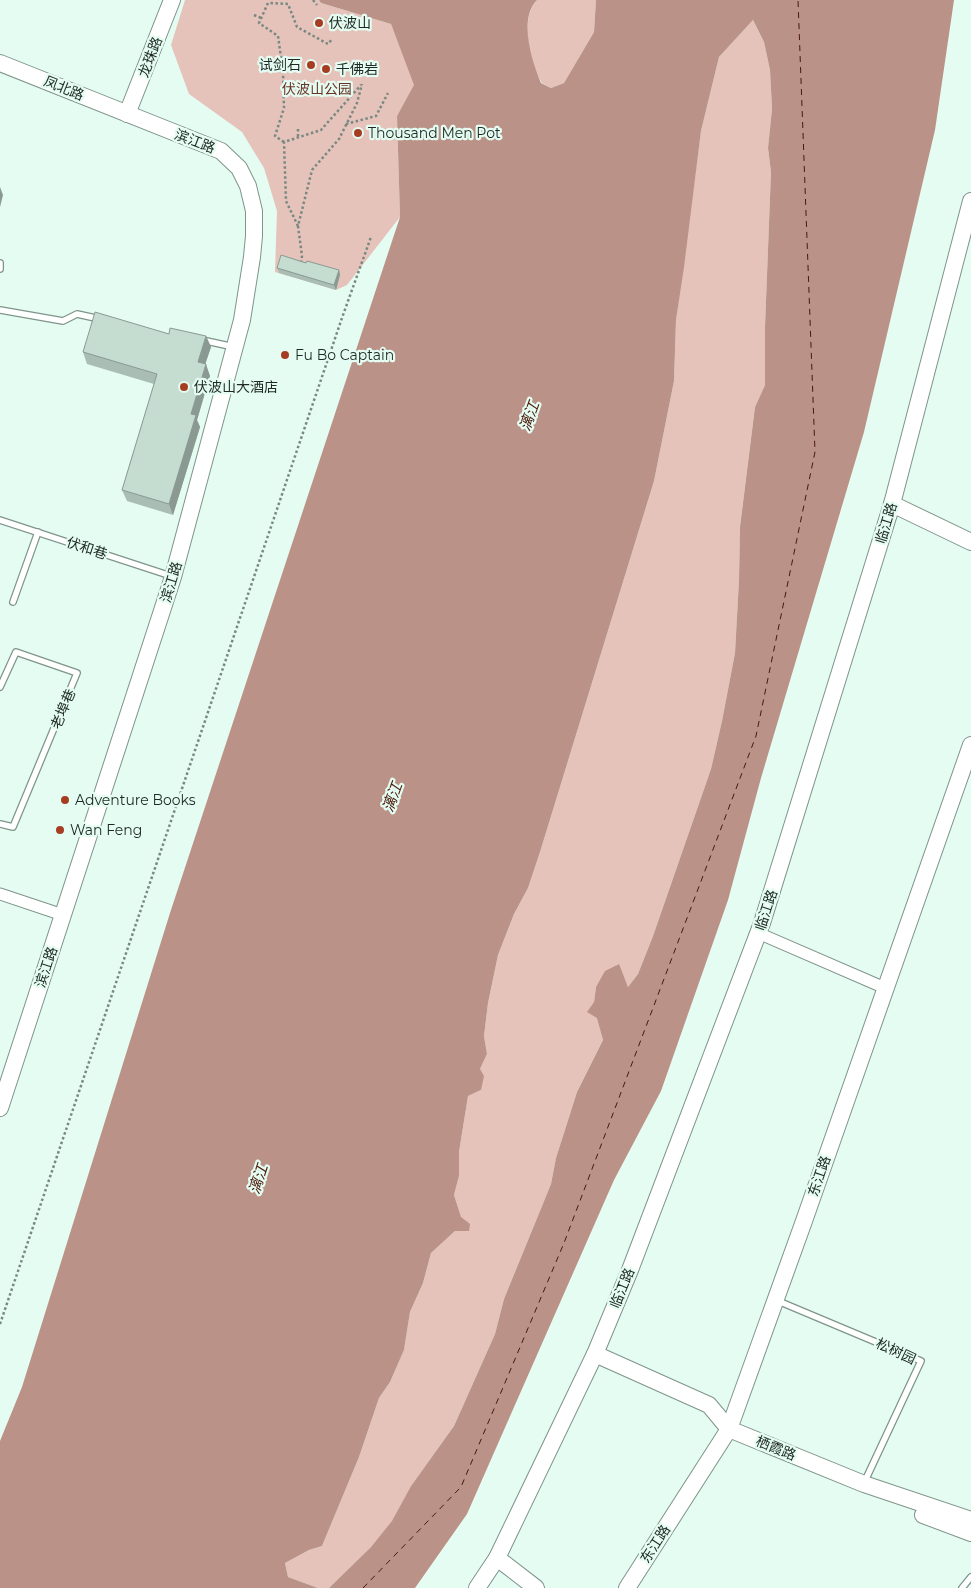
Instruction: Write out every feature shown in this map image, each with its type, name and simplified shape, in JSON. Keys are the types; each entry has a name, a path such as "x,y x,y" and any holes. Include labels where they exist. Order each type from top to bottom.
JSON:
{"street":[{"name":"龙珠路","path":"127,114 172,0"},
{"name":"凤北路","path":"0,63 127,114"},
{"name":"滨江路","path":"0,1108 174,577 246,299 254,236 254,211 248,186 239,168 221,151 127,114"},
{"name":"临江路","path":"477,1588 497,1558 595,1354 630,1270 758,933 892,504 971,200"},
{"path":"892,504 971,542"},
{"name":"东江路","path":"627,1588 725,1433 776,1300 971,745"},
{"path":"0,894 63,915"},
{"path":"758,933 885,988"},
{"name":"栖霞路","path":"595,1354 709,1405 725,1433 971,1533"},
{"name":"栖霞路","path":"725,1433 864,1484 971,1520"},
{"path":"497,1558 536,1588"}],"lane":[{"path":"0,263 0,269"},
{"path":"0,310 63,322 78,314 105,320"},
{"path":"198,339 234,347"},
{"name":"伏和巷","path":"0,520 174,577"},
{"path":"13,602 38,532"},
{"name":"老埠巷","path":"0,687 16,652 78,673 13,827 0,824"},
{"name":"松树园","path":"776,1300 921,1360 864,1484"},
{"path":"962,1588 971,1577"}],"path":[{"path":"312,0 317,5"},
{"path":"284,142 275,136 284,108 283,72 278,36 259,23 268,3 288,4 297,27 328,44 332,39"},
{"path":"254,15 261,18"},
{"path":"284,142 321,130 362,84 357,103 339,139 312,170 298,226"},
{"path":"346,124 376,116 388,93"},
{"path":"298,129 298,137"},
{"path":"284,142 286,201 298,226 302,256 301,266"},
{"path":"0,1324 342,315 371,237"}],"green space":[{"name":"伏波山公园","path":"185,0 319,0 321,3 391,24 415,85 397,116 400,217 347,285 336,290 275,272 277,211 264,168 242,132 189,94 171,45"},
{"path":"537,0 596,0 594,32 564,83 551,88 542,83 539,78 528,46 528,21"},
{"path":"753,20 764,42 770,70 772,109 768,148 771,172 765,327 765,385 755,407 740,527 735,653 711,769 638,974 628,987 618,964 596,987 594,1002 603,1040 577,1092 556,1158 551,1184 504,1299 495,1334 454,1426 411,1486 393,1521 371,1547 329,1588 318,1588 288,1577 285,1563 309,1550 322,1546 359,1457 379,1398 390,1382 404,1350 410,1312 423,1283 431,1253 455,1231 469,1231 461,1218 454,1195 459,1176 459,1152 468,1096 481,1090 480,1069 487,1054 484,1036 488,1003 498,955 514,914 528,888 540,852 654,481 674,381 676,320 701,131 719,57"}],"water":[{"name":"漓江","path":"319,0 537,0 531,8 528,18 528,41 541,83 551,88 564,83 594,32 596,0 954,0 935,130 864,432 761,778 728,900 661,1091 614,1180 467,1514 415,1588 329,1588 371,1547 392,1521 411,1486 454,1426 495,1334 504,1299 551,1184 556,1158 577,1092 603,1040 597,1018 587,1012 594,1002 596,987 605,971 619,964 628,987 638,974 711,769 735,653 740,527 755,407 765,385 765,327 771,172 768,148 772,109 770,70 764,42 753,20 719,57 701,131 676,320 674,381 654,481 540,852 528,888 514,914 498,955 488,1003 484,1036 487,1054 480,1069 484,1076 481,1090 468,1096 459,1152 459,1176 454,1195 461,1217 470,1224 469,1231 455,1231 431,1253 423,1283 410,1312 404,1350 390,1382 379,1398 359,1457 322,1546 309,1550 285,1563 288,1577 318,1588 0,1588 0,1441 22,1387 170,913 400,217 397,116 414,85 391,24 321,3"}],"building":[{"path":"281,255 339,270 334,285 277,268"},
{"path":"95,312 169,334 170,328 206,336 198,362 206,364 191,414 196,415 169,504 122,490 157,374 83,352"}],"ferry route":[{"path":"363,1588 461,1487 564,1243 756,736 815,452 798,0"}],"place":[{"name":"伏波山","path":"319,23"},
{"name":"试剑石","path":"311,65"},
{"name":"千佛岩","path":"326,69"},
{"name":"Thousand Men Pot","path":"358,133"},
{"name":"Fu Bo Captain","path":"285,355"},
{"name":"伏波山大酒店","path":"184,387"},
{"name":"Adventure Books","path":"65,800"},
{"name":"Wan Feng","path":"60,830"}]}
